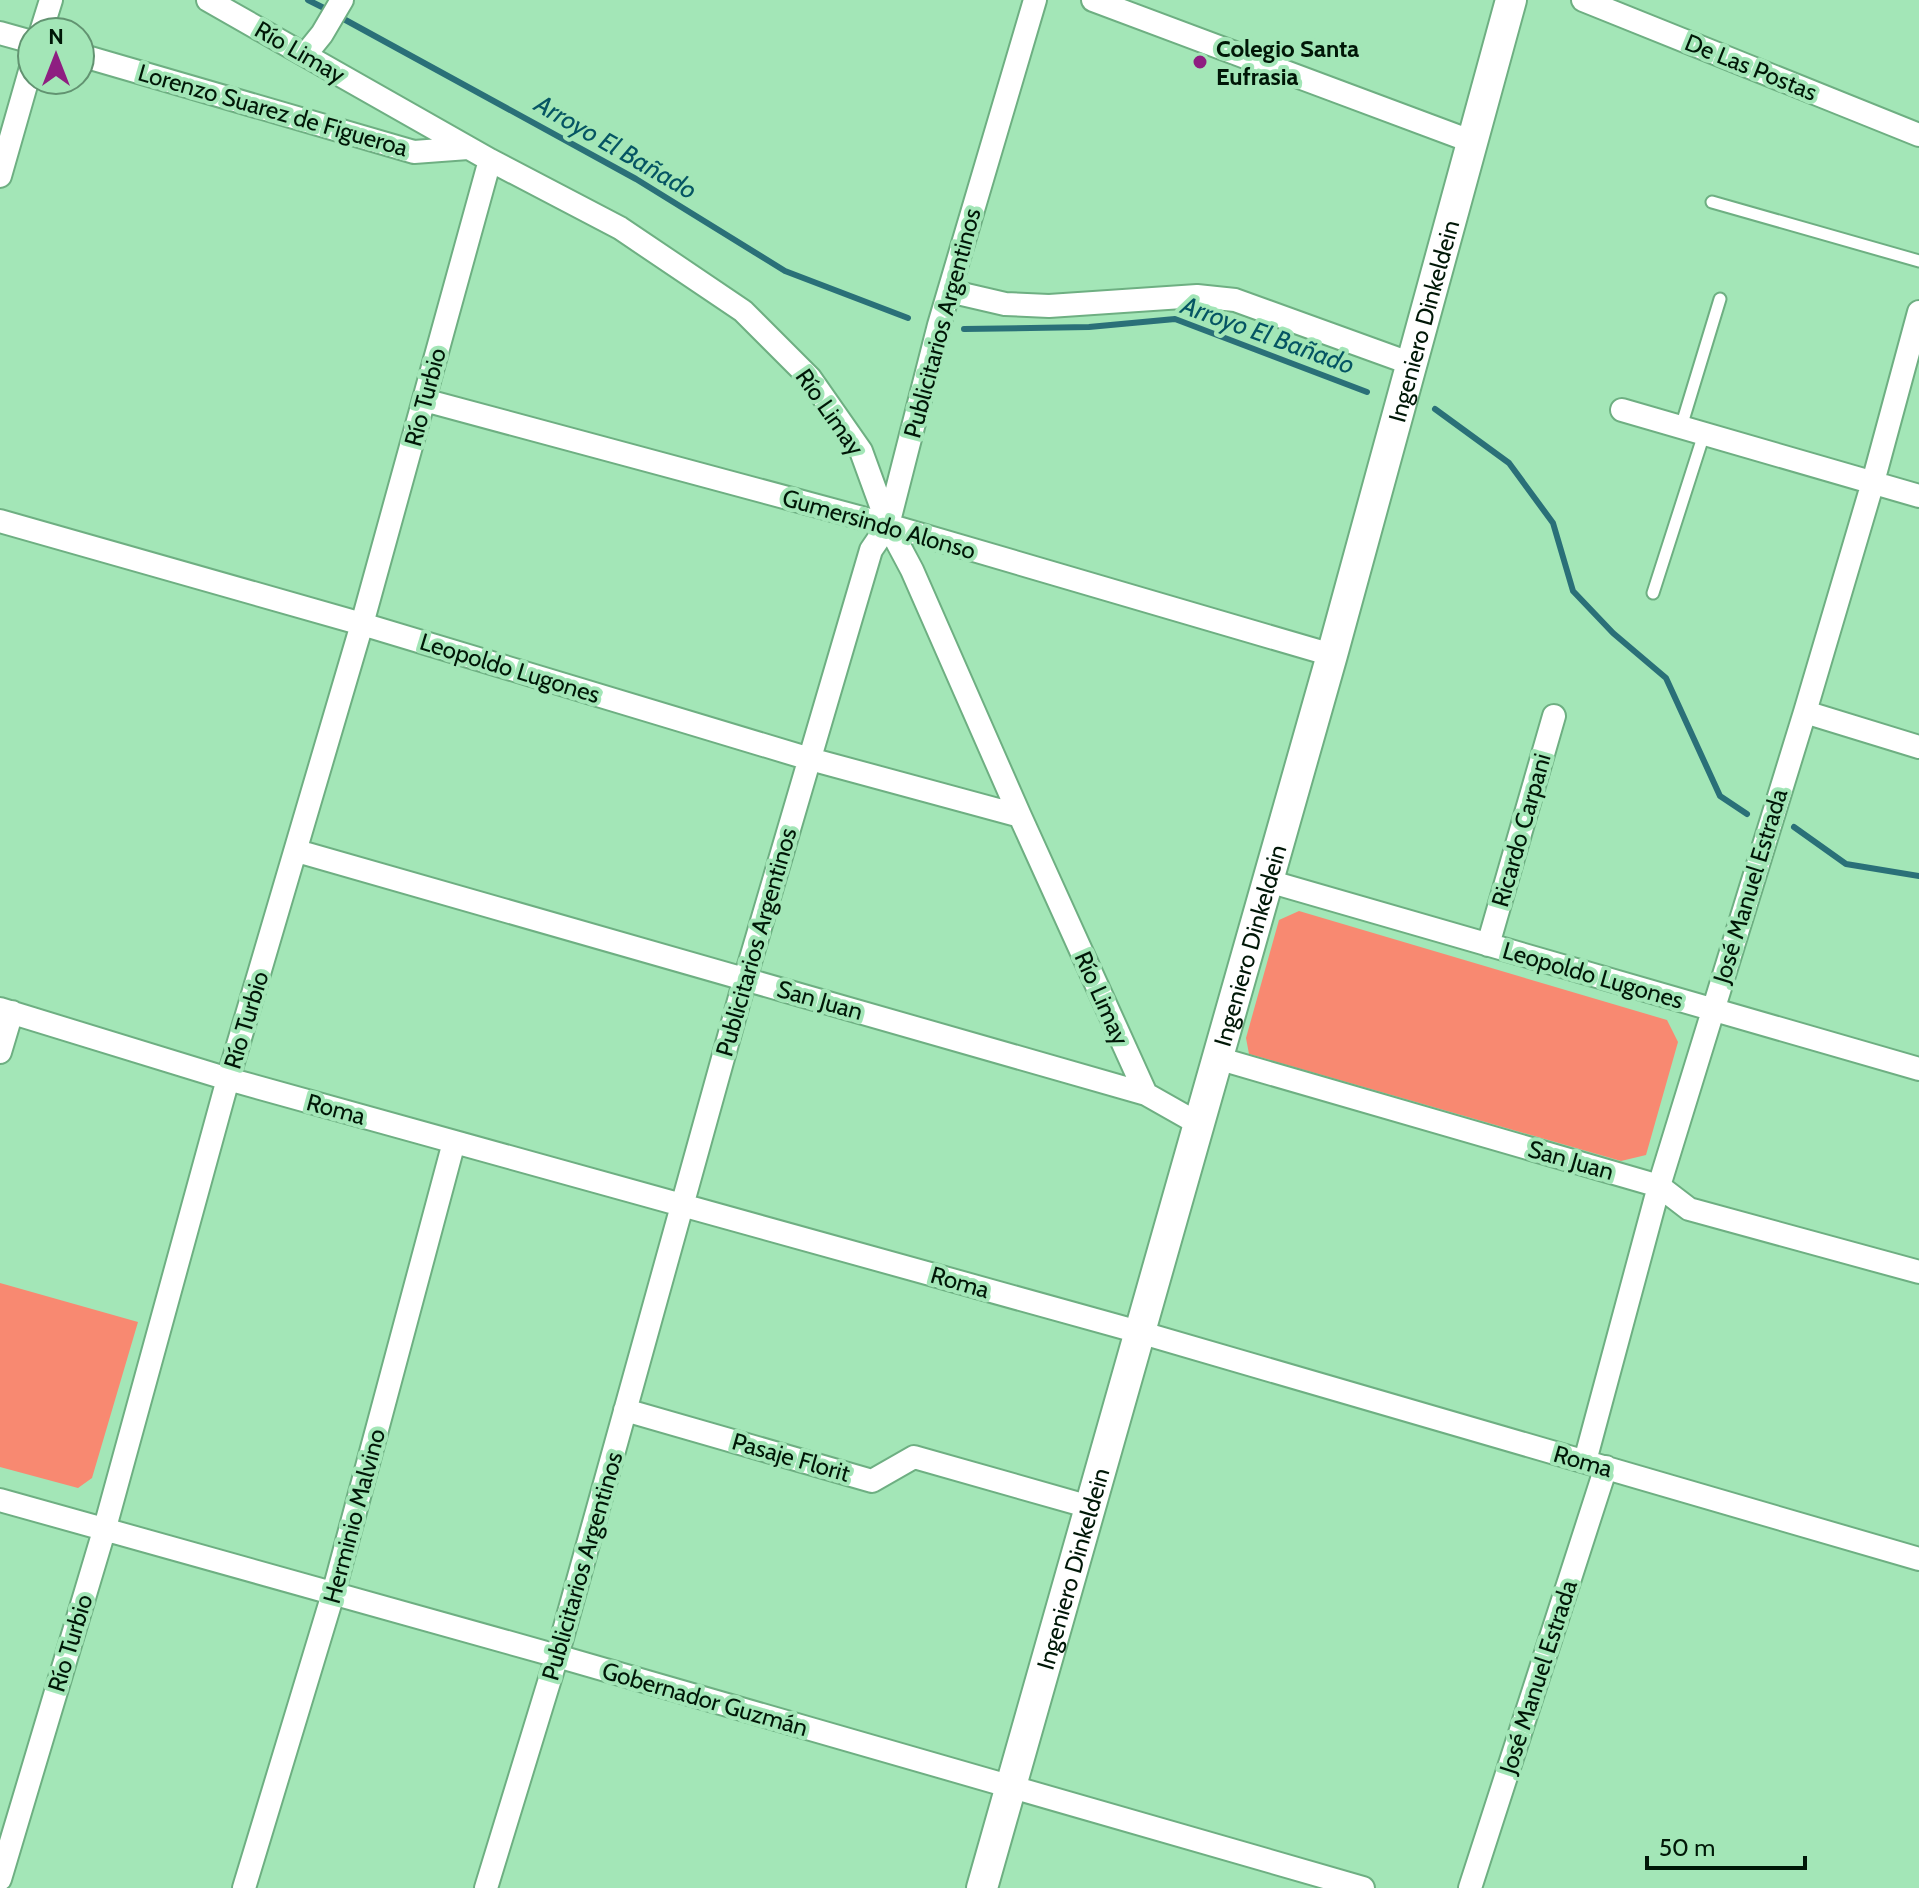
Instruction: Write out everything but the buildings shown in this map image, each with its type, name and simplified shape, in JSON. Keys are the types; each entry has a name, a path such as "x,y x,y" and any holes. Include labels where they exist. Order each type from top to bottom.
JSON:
{"main road":[{"name":"Ingeniero Dinkeldein","path":"982,1888 1332,655 1511,0"}],"street":[{"name":"Río Limay","path":"208,0 468,148 620,228 743,311 810,378 861,451 888,525 912,570 1146,1094"},
{"path":"305,55 342,0"},
{"name":"Publicitarios Argentinos","path":"486,1888 557,1656 745,979 871,550 888,525 949,291 1035,0"},
{"path":"1093,0 1473,142"},
{"name":"De Las Postas","path":"1583,0 1919,135"},
{"name":"Lorenzo Suarez de Figueroa","path":"96,60 414,152 468,148"},
{"path":"0,176 23,96"},
{"name":"Río Turbio","path":"0,1879 104,1531 228,1079 362,624 490,160"},
{"path":"949,291 1005,304 1049,306 1197,296 1235,300 1412,364"},
{"name":"José Manuel Estrada","path":"1470,1888 1595,1464 1659,1186 1805,712 1919,312"},
{"name":"Gumersindo Alonso","path":"424,400 888,525 1332,655"},
{"path":"1622,410 1919,496"},
{"name":"Leopoldo Lugones","path":"0,521 362,624 810,759 1020,816"},
{"path":"1805,712 1919,747"},
{"name":"Ricardo Carpani","path":"1488,945 1554,716"},
{"name":"San Juan","path":"297,851 1146,1094 1199,1124"},
{"name":"Leopoldo Lugones","path":"1268,881 1919,1069"},
{"path":"0,1052 6,1010"},
{"name":"Roma","path":"6,1010 228,1079 1139,1332 1919,1559"},
{"name":"San Juan","path":"1217,1058 1659,1186 1689,1209 1919,1272"},
{"name":"Herminio Malvino","path":"244,1888 333,1594 454,1142"},
{"name":"Pasaje Florit","path":"625,1410 872,1481 914,1457 1090,1507"},
{"name":"Gobernador Guzmán","path":"0,1500 557,1656 1363,1888"}],"lane":[{"path":"1712,202 1919,261"},
{"path":"1681,427 1720,299"},
{"path":"1653,593 1704,434"}],"shaded area":[{"path":"1299,911 1667,1020 1678,1042 1646,1155 1621,1161 1249,1054 1246,1038 1279,920"},
{"path":"0,1283 138,1322 92,1478 78,1488 0,1467"}],"waterway":[{"name":"Arroyo El Bañado","path":"308,0 330,11"},
{"name":"Arroyo El Bañado","path":"340,17 636,179 785,271 908,318"},
{"name":"Arroyo El Bañado","path":"964,329 1089,327 1175,319 1367,392"},
{"name":"Arroyo El Bañado","path":"1435,409 1509,463 1553,523 1573,591 1613,633 1666,678 1720,796 1747,814"},
{"name":"Arroyo El Bañado","path":"1794,827 1846,864 1919,876"}],"place":[{"name":"Colegio Santa Eufrasia","path":"1200,62"}]}
